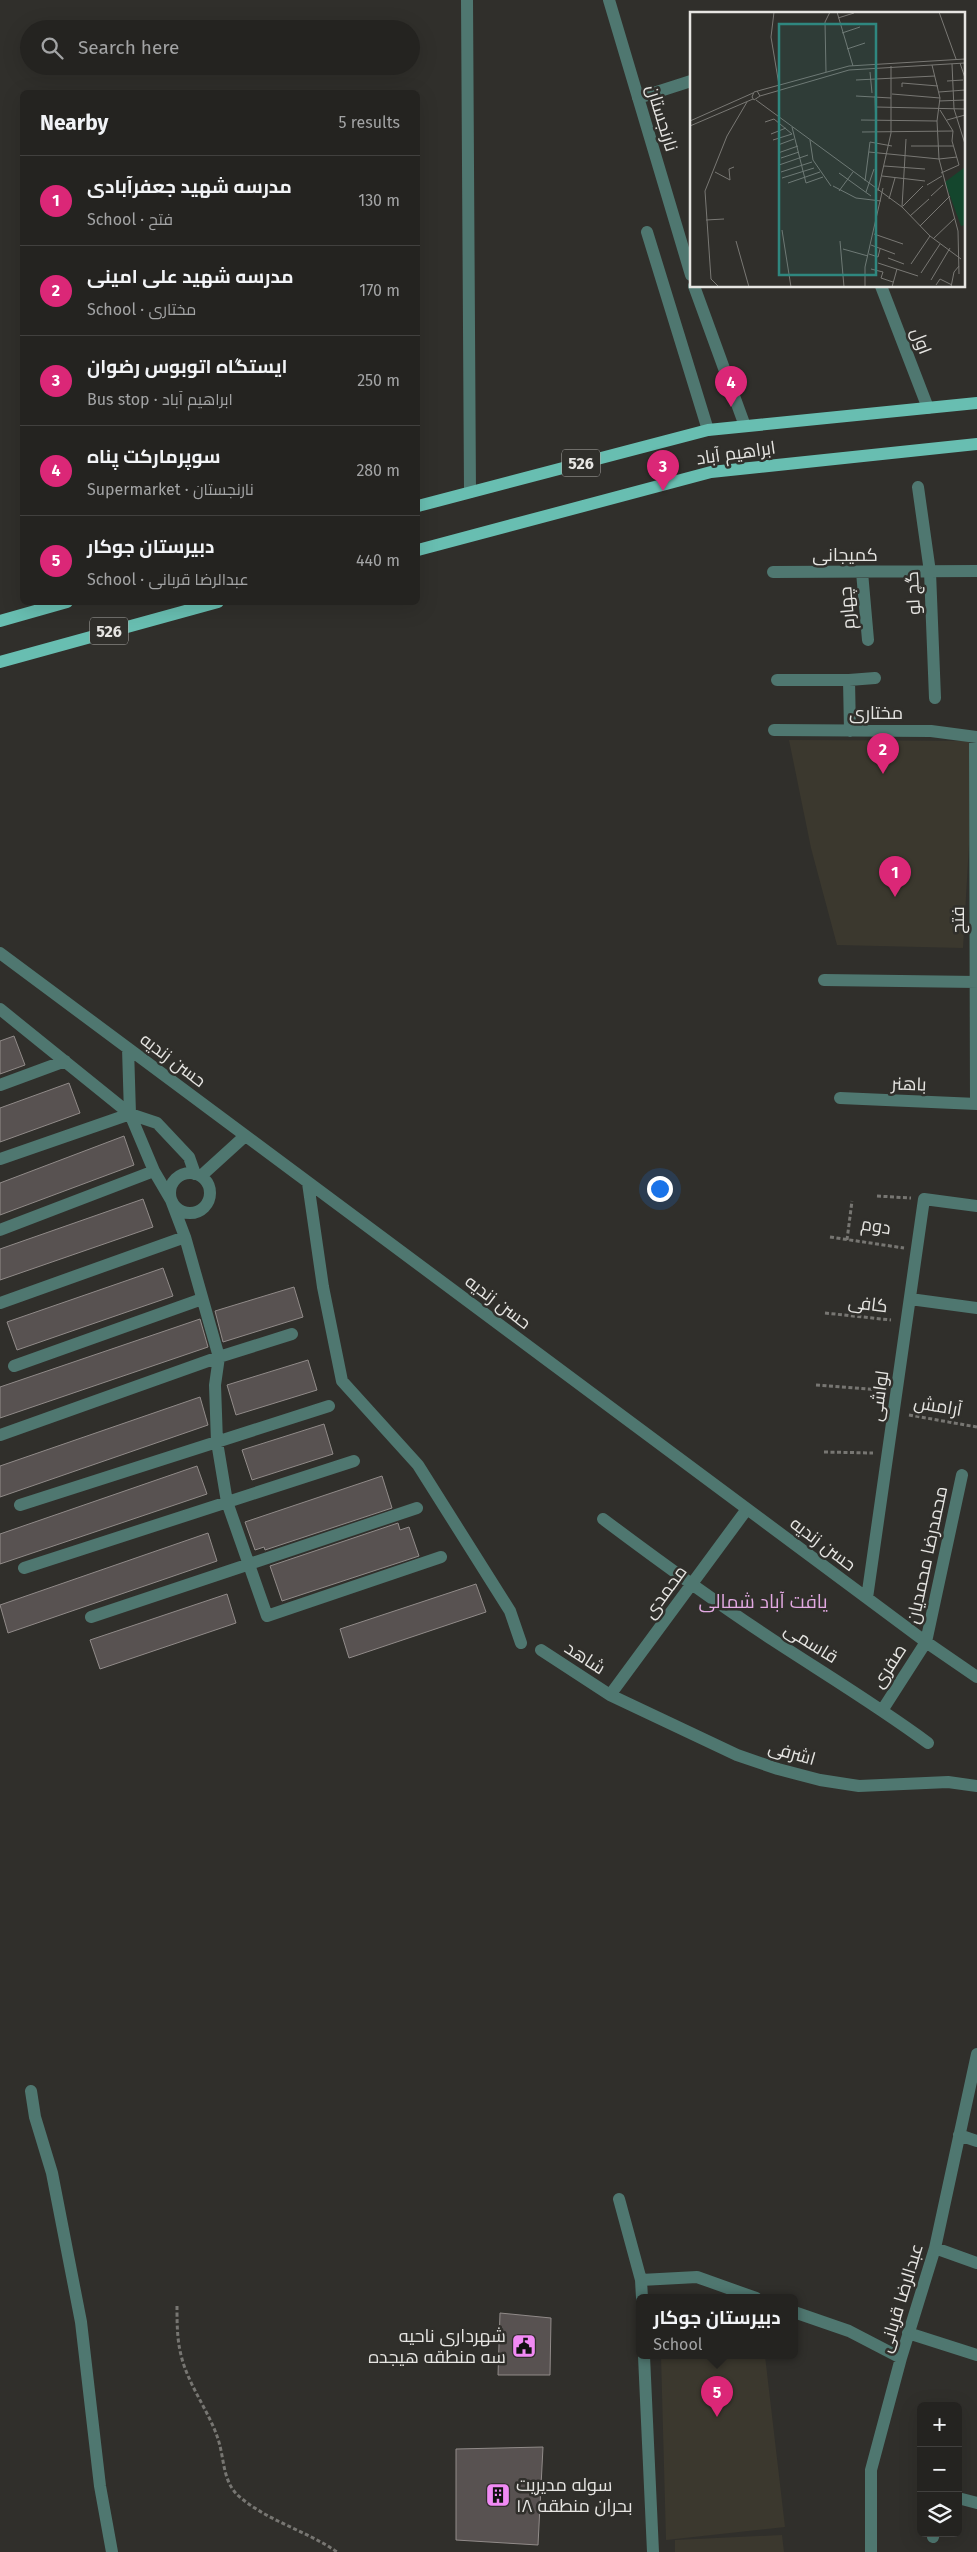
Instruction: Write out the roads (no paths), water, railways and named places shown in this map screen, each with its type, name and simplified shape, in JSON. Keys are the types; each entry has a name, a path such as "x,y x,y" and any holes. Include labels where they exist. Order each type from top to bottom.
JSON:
{"main road":[{"name":"ابراهیم آباد","path":"420,505 708,430 977,403"},
{"name":"ابراهیم آباد","path":"420,549 711,472 977,444"},
{"path":"0,621 56,605"},
{"name":"526","path":"0,662 207,605"}],"street":[{"path":"467,0 470,492"},
{"name":"نارنجستان","path":"609,0 638,98 688,253 690,268"},
{"path":"638,98 690,81"},
{"path":"647,232 708,430"},
{"path":"695,288 745,426"},
{"name":"اول","path":"882,288 928,408"},
{"name":"گچ لو","path":"918,487 930,572 935,698"},
{"name":"کمیجانی","path":"773,572 977,571"},
{"name":"چهارم","path":"862,572 868,640"},
{"path":"777,680 875,678"},
{"path":"849,680 850,730"},
{"name":"مختاری","path":"774,730 931,731 976,737"},
{"name":"فتح","path":"976,737 976,1104"},
{"name":"حسن زندیه","path":"0,953 926,1642 977,1677"},
{"path":"824,980 976,982"},
{"path":"3,1014 130,1114 157,1124 190,1157 198,1175 209,1187 210,1194 205,1207 192,1213 179,1210 171,1200 154,1171 130,1114 128,1048"},
{"path":"0,1085 65,1061"},
{"name":"باهنر","path":"840,1098 976,1104"},
{"path":"0,1159 130,1114"},
{"path":"245,1136 198,1175 182,1174 170,1188 171,1200 185,1237 219,1357 215,1385 217,1442 227,1502 267,1616 441,1557"},
{"path":"0,1230 154,1171"},
{"path":"308,1182 323,1287 342,1382 418,1465 510,1611 521,1643"},
{"name":"لواشی","path":"868,1598 924,1199 977,1206"},
{"path":"0,1303 185,1237"},
{"path":"14,1366 202,1299"},
{"path":"910,1299 977,1308"},
{"path":"0,1435 219,1357 292,1334"},
{"path":"20,1505 329,1406"},
{"path":"24,1568 354,1461"},
{"name":"محمدرضا محمدیان","path":"926,1642 962,1475"},
{"path":"91,1617 417,1508"},
{"name":"محمدی","path":"610,1695 747,1509"},
{"name":"قاسمی","path":"603,1519 692,1586 774,1641 883,1709 928,1743"},
{"name":"صفری","path":"883,1709 926,1642"},
{"name":"شاهد","path":"542,1650 610,1695"},
{"name":"اشرفی","path":"610,1695 737,1755 778,1769 820,1780 859,1786 948,1782 977,1786"},
{"name":"عبدالرضا قربانی","path":"871,2552 872,2470 900,2358 935,2248 977,2054"},
{"path":"31,2091 35,2117 52,2173 81,2322 100,2486 112,2552"},
{"path":"959,2135 977,2142"},
{"path":"619,2199 641,2280 642,2294"},
{"path":"935,2248 977,2263"},
{"path":"641,2280 697,2278 744,2294"},
{"path":"798,2313 849,2331 900,2358"},
{"path":"908,2333 977,2354"},
{"path":"644,2359 654,2552"},
{"path":"962,2499 977,2503"}],"place":[{"name":"سوپرمارکت پناه","path":"731,407"},
{"name":"ایستگاه اتوبوس رضوان","path":"663,491"},
{"name":"مدرسه شهید علی امینی","path":"883,774"},
{"name":"مدرسه شهید جعفرآبادی","path":"895,897"},
{"name":"شهرداری ناحیه سه منطقه هیجده","path":"524,2346"},
{"name":"دبیرستان جوکار","path":"717,2417"},
{"name":"سوله مدیریت بحران منطقه ۱۸","path":"498,2495"}],"district":[{"name":"یافت آباد شمالی","path":"763,1601"}]}
